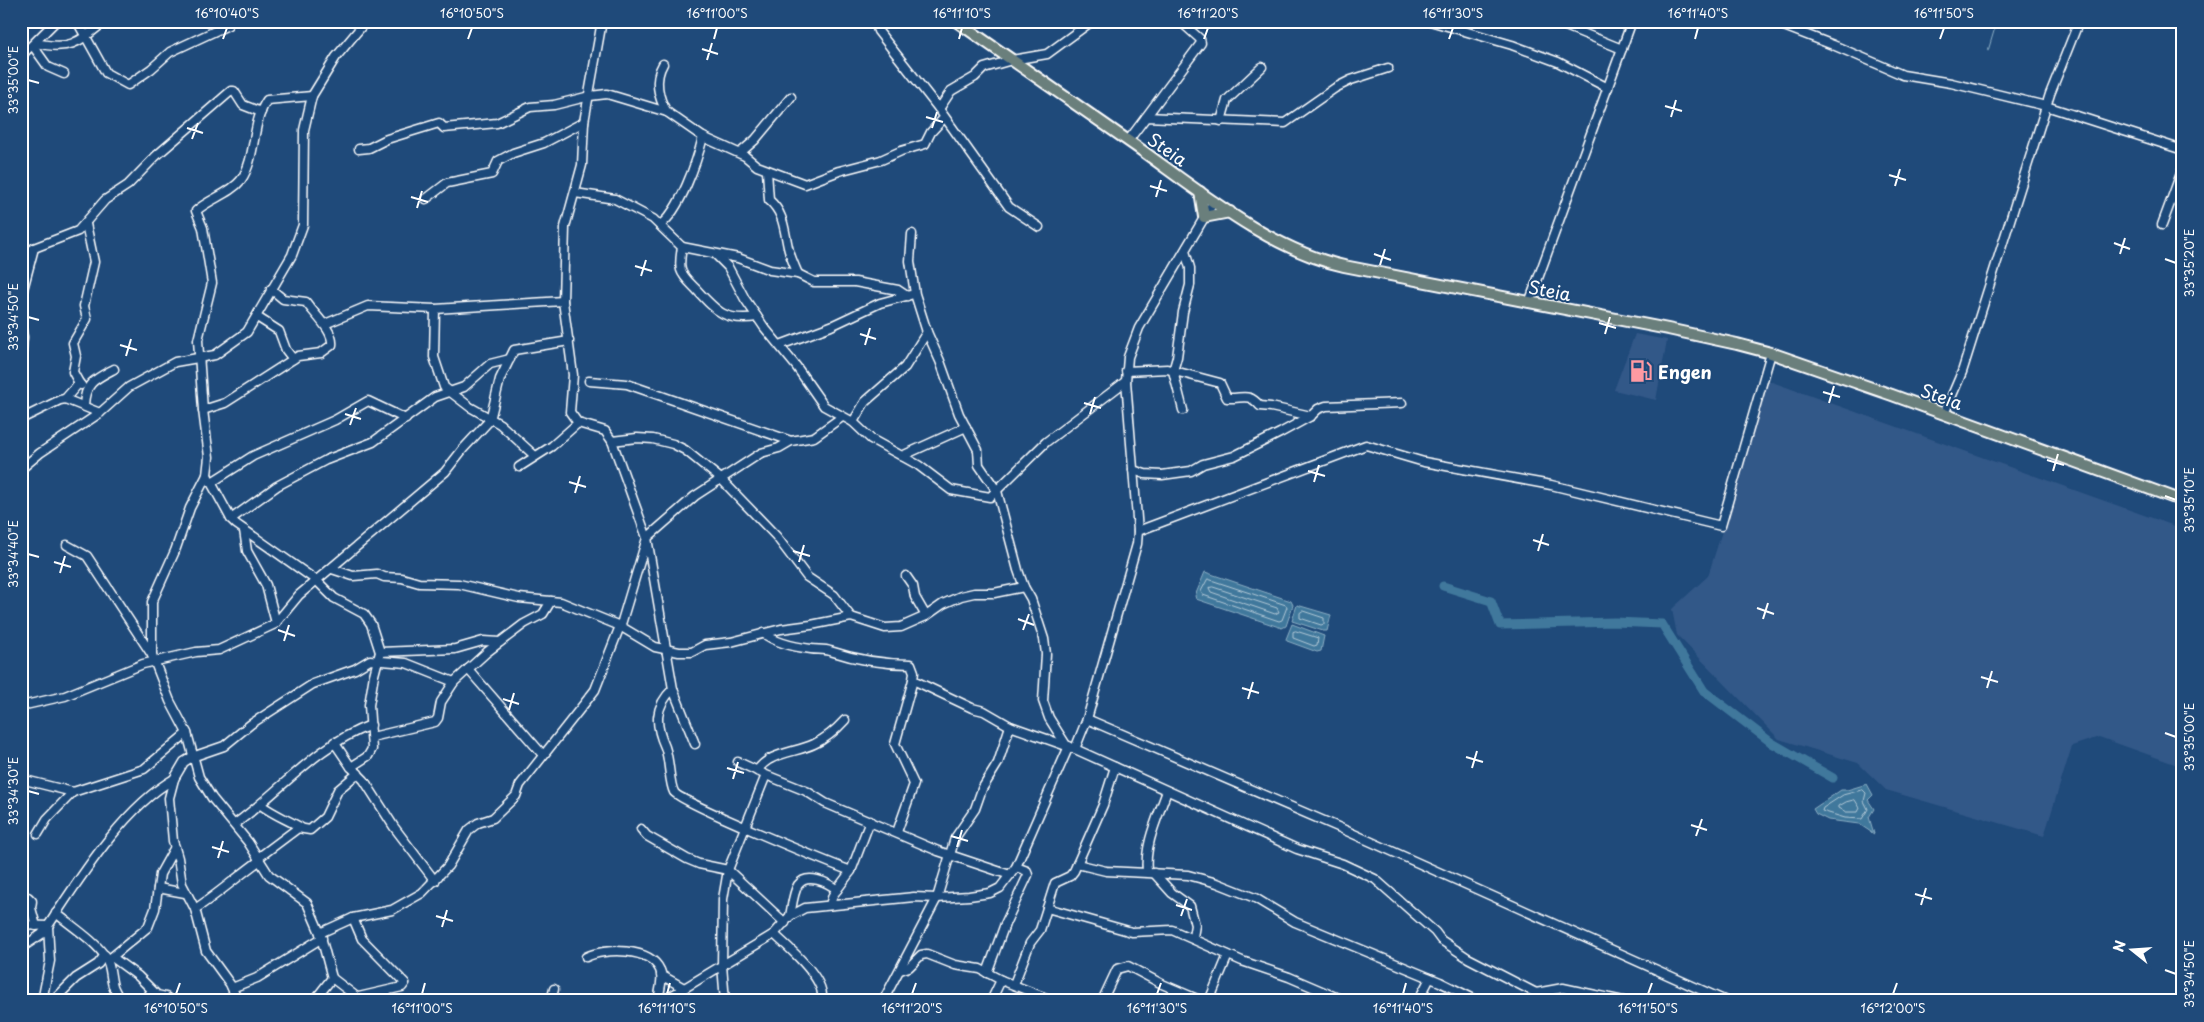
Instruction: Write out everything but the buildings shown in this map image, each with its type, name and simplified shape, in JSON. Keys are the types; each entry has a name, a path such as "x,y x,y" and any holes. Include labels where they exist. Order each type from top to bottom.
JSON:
{"main road":[{"name":"Steia","path":"956,21 1200,192 1280,243 1329,262 1730,342 1771,353 2183,502"},
{"path":"1200,192 1204,217 1230,212"}],"street":[{"path":"21,56 56,21"},
{"path":"77,21 106,73 128,85 150,70 170,52 228,26"},
{"path":"35,44 60,47 72,44 105,21"},
{"path":"602,21 584,122 582,165 565,227 563,301 572,375 570,412 578,423 605,431 612,442 647,538 673,689 695,744"},
{"path":"875,21 878,32 938,109 1009,207 1039,226"},
{"path":"938,109 951,91 975,77 984,68 1012,60 1047,54 1092,21"},
{"path":"1128,141 1201,43 1200,39 1180,21"},
{"path":"1430,21 1512,45 1558,62 1608,88"},
{"path":"1553,21 1622,48"},
{"path":"1529,302 1632,21"},
{"path":"1771,21 1903,75 1951,83 2046,106 2183,150"},
{"path":"1944,414 1962,372 2046,106 2079,21"},
{"path":"21,469 40,453 100,413 129,387 174,363 215,355 244,335 258,316 271,289 292,255 303,224 304,130 312,96 336,57 361,23"},
{"path":"35,44 48,67 64,74"},
{"path":"663,64 657,77 660,101 667,112"},
{"path":"1221,121 1227,100 1262,67"},
{"path":"1146,117 1284,123 1335,88 1351,80 1388,68"},
{"path":"21,256 34,248 73,234 86,224 105,200 128,185 156,156 231,90 234,91 243,105 261,112"},
{"path":"359,150 439,123 444,128 497,123 530,107 554,105 590,96 612,95 667,112 703,137 740,153 755,165 767,171 809,184 839,171 881,160 901,151 925,144 931,132 944,118"},
{"path":"153,658 152,602 175,551 190,508 207,475 208,457 203,410 200,330 212,283 203,228 196,211 236,185 241,179 246,170 261,112 267,100 270,98 285,100 312,96"},
{"path":"740,153 755,140 791,97"},
{"path":"426,198 448,183 492,174 498,160 544,143 584,122"},
{"path":"660,225 667,220 685,192 703,137"},
{"path":"2162,225 2183,168"},
{"path":"767,171 769,200 776,205 786,228 788,249 798,274"},
{"path":"575,193 615,199 660,225 682,246 738,258 770,270 798,274 814,282 855,282 898,290 911,295"},
{"path":"663,1001 774,934 790,916 804,908 914,897 937,898 990,893 1000,888 1010,876 1016,867 1070,747 1087,720 1135,553 1138,531 1126,381 1126,371 1132,343 1214,201"},
{"path":"86,224 94,262 84,306 88,320 73,343 76,354 73,372 79,383 86,390"},
{"path":"912,234 910,261 911,295 966,427 978,450 980,466 997,491 1024,587 1031,599 1044,639 1046,654 1043,701 1049,718 1070,747"},
{"path":"682,246 681,267 683,274 709,304 722,314 732,318 757,317"},
{"path":"21,297 34,248"},
{"path":"1183,410 1173,371 1177,357 1183,312 1190,285 1190,268 1185,251"},
{"path":"715,254 728,267 757,317 800,371 819,402 829,410 853,422 871,439 902,456 956,492 987,497 997,491 1046,442 1126,381"},
{"path":"203,410 225,403 293,359 320,353 332,345 325,324 316,316 306,302 283,299 271,289"},
{"path":"780,345 831,326 880,303 911,295"},
{"path":"325,324 368,306 435,309 563,301"},
{"path":"435,309 435,364 442,383 449,392 509,431 535,456"},
{"path":"258,316 283,336 286,350 293,359"},
{"path":"21,325 23,337 21,361"},
{"path":"853,422 865,402 905,367 927,332"},
{"path":"21,706 65,696 153,658 216,651 276,622 300,595 434,482 490,420 500,379 517,349 569,341"},
{"path":"1138,531 1366,445 1424,462 1551,485 1721,526 1771,353"},
{"path":"232,519 277,486 326,460 373,442 435,397 464,387 486,366 510,359"},
{"path":"1126,371 1158,368 1173,371 1220,383 1227,398 1249,397 1255,399 1260,406 1311,416"},
{"path":"84,405 86,390 94,381 114,369"},
{"path":"589,381 627,384 791,441"},
{"path":"65,399 79,383"},
{"path":"21,418 65,399 100,413"},
{"path":"212,482 253,456 328,423 368,401 406,419"},
{"path":"1133,470 1162,476 1188,472 1203,464 1234,456 1311,416 1318,409 1336,404 1402,403"},
{"path":"232,988 256,978 321,936 353,918 392,910 414,899 435,881 448,866 469,830 478,824 494,818 516,796 520,785 542,755 595,690 620,626 647,538 687,501 761,453 779,448 791,441 814,437 842,417"},
{"path":"519,467 552,446 578,423"},
{"path":"902,456 966,427"},
{"path":"612,442 637,438 673,444 685,450 721,479 776,536 807,577 834,595 850,617"},
{"path":"207,475 232,519 244,530 317,581 334,598 366,616 371,624 380,652 369,705 372,749 370,754 352,767"},
{"path":"244,530 247,551 266,585 276,622"},
{"path":"67,545 87,556 153,658 170,701 187,733 199,777 209,794 235,824 271,878 307,902 321,936 332,978 358,999"},
{"path":"332,568 353,576 377,574 419,583 459,584 519,598 569,605 620,626 650,645 678,652 692,652 705,645 731,642 850,617 892,628 901,627 926,616 943,604 961,596 974,592 994,593 1024,587"},
{"path":"906,576 913,586 915,598 926,616"},
{"path":"372,737 435,722 445,694 454,682 500,642 543,614 550,601"},
{"path":"763,634 782,643 831,651 866,662 911,664 914,672 894,744 914,784 897,832"},
{"path":"380,652 455,649 483,641 500,642"},
{"path":"238,1001 232,988 206,951 195,909 185,893 169,807 174,780 184,762 192,757 224,746 251,724 313,684 355,669 370,660 406,663 454,682"},
{"path":"468,669 542,755"},
{"path":"912,680 972,708 984,711 1010,726 1070,747 1297,849 1343,864 1375,879 1435,932 1441,940 1468,958 1492,969 1541,997 1563,988 1623,1001"},
{"path":"673,689 657,711 657,724 669,759 672,790 678,796 745,827 851,870"},
{"path":"757,771 768,760 813,744 827,736 846,720"},
{"path":"1087,720 1347,831 1726,1001"},
{"path":"235,824 261,805 308,760 352,732 371,725"},
{"path":"883,1001 937,898 954,838 975,809 982,789 998,762 1010,726"},
{"path":"38,834 47,819 73,792 144,769 187,733"},
{"path":"334,742 358,773 394,827 409,844 416,859 435,881"},
{"path":"738,762 806,791 825,803 950,855 1010,876"},
{"path":"1014,984 1030,943 1040,930 1055,883 1070,876 1077,864 1103,805 1115,767"},
{"path":"261,805 272,814 277,814 300,827 310,830 325,817 338,790 358,773"},
{"path":"725,1001 722,965 723,899 728,870 766,775"},
{"path":"21,779 73,792"},
{"path":"21,948 42,934 121,825 160,787 174,780"},
{"path":"1167,791 1145,859 1150,873 1190,906 1195,925 1193,937"},
{"path":"830,905 832,898 851,870 870,821"},
{"path":"195,909 218,894 232,880 300,827"},
{"path":"641,829 647,836 687,859 699,864 728,870 784,923"},
{"path":"53,1001 76,978 108,958 148,927 152,919 160,874 175,847"},
{"path":"1077,864 1106,871 1188,875 1251,896 1295,922 1430,978 1478,1001"},
{"path":"987,973 1005,924 1028,875 1027,872 1016,867"},
{"path":"790,916 797,887 801,882 822,880 837,890"},
{"path":"158,888 185,893"},
{"path":"21,897 28,897 32,901 31,908 36,926"},
{"path":"1047,908 1132,932 1172,930 1193,937 1228,955 1289,977 1345,1001"},
{"path":"56,913 108,958 138,976 152,991 171,1001"},
{"path":"341,1001 358,999 402,987 405,983 362,939 353,918"},
{"path":"21,925 48,926"},
{"path":"42,1001 50,961 48,926"},
{"path":"774,934 804,962 820,986 821,1001"},
{"path":"586,957 603,952 634,952 642,954 655,964 661,975 684,988"},
{"path":"900,970 909,967 924,954 955,965 980,969 1000,980 1054,1001"},
{"path":"1210,1001 1228,955"},
{"path":"108,958 111,984 122,1001"},
{"path":"1102,1001 1117,969 1128,966 1162,984 1202,1001"},
{"path":"658,1001 661,975"},
{"path":"314,1001 332,978"},
{"path":"1418,1001 1430,978"},
{"path":"992,1001 1000,980"},
{"path":"551,1001 554,989"},
{"path":"144,1001 152,991"}],"shaded area":[{"path":"1635,334 1667,340 1656,400 1614,390"},
{"path":"1769,381 2183,529 2183,767 2099,737 2072,746 2044,836 1886,790 1858,763 1779,739 1677,635 1672,609 1708,576"}],"water":[{"path":"1205,572 1291,601 1293,605 1286,626 1282,628 1196,599 1195,596"},
{"path":"1297,605 1331,615 1327,631 1292,621"},
{"path":"1292,624 1324,636 1321,651 1317,652 1287,641 1286,639"},
{"path":"1867,784 1873,795 1868,800 1874,809 1869,817 1874,834 1859,824 1828,820 1816,814 1813,809 1841,790"}],"waterway":[{"path":"1988,51 1997,21"},
{"path":"1443,586 1491,601 1500,625 1615,622 1662,624 1704,691 1772,743 1833,778"}],"place":[{"name":"Engen","path":"1641,371"}]}
